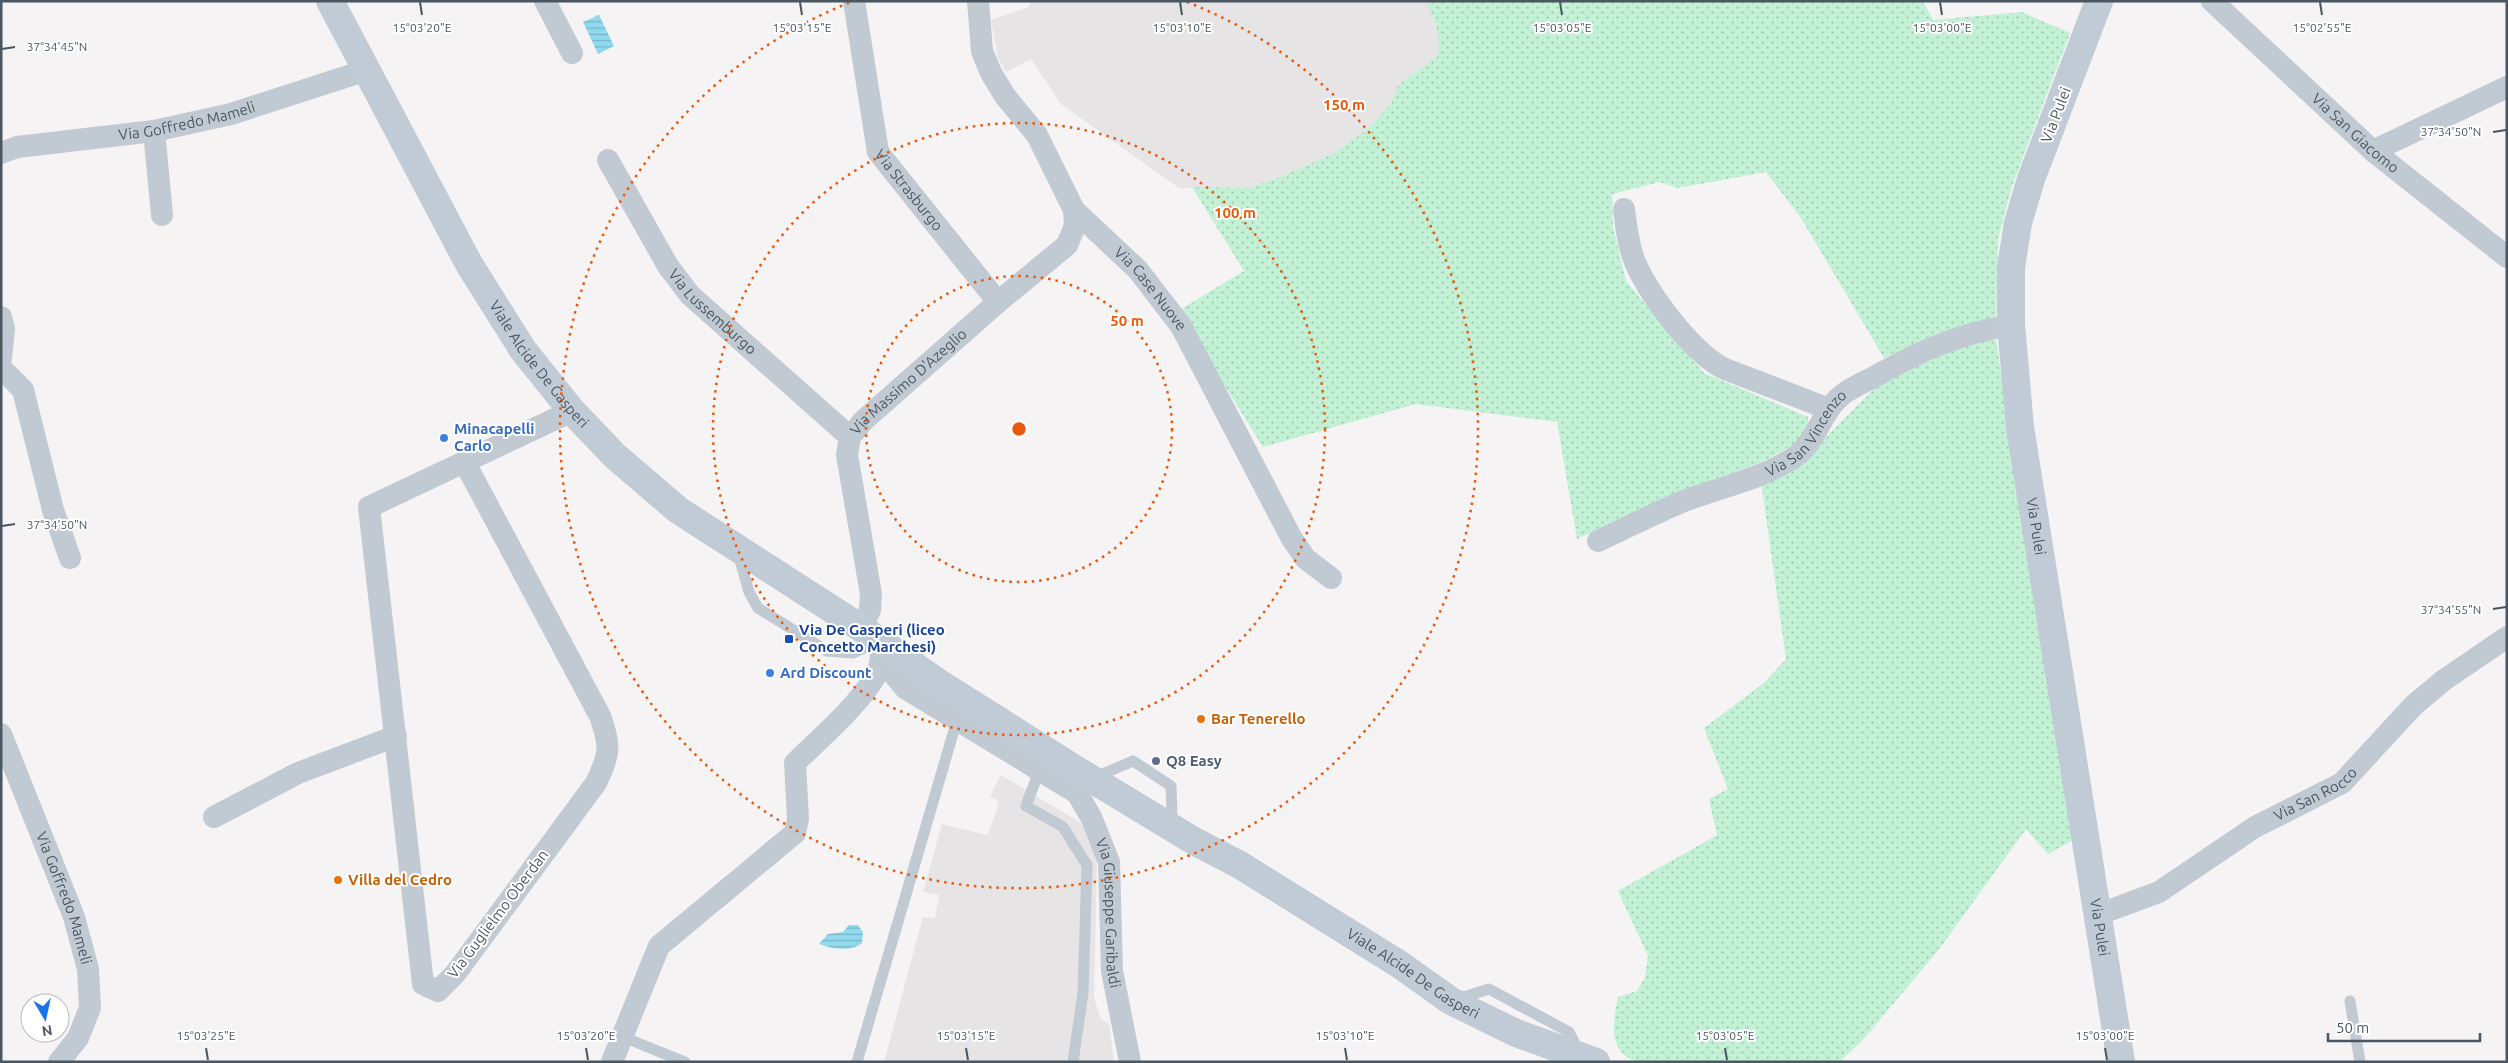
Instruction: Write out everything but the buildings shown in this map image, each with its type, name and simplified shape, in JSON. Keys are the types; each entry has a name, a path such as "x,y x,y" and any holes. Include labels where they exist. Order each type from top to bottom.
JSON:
{"main road":[{"name":"Viale Alcide De Gasperi","path":"330,1 470,264 509,329 572,411 615,456 678,510 879,643"},
{"name":"Via Pulei","path":"2099,1 2031,179 2018,223 2012,267 2011,325 2020,427 2121,1062"},
{"path":"879,643 944,672 1201,833 1240,865"},
{"path":"879,643 936,681 1076,781 1240,865"},
{"name":"Viale Alcide De Gasperi","path":"1240,865 1399,964 1451,1001 1516,1033 1589,1060"}],"street":[{"path":"545,1 572,53"},
{"name":"Via Strasburgo","path":"854,1 878,152 998,302"},
{"name":"Via San Giacomo","path":"2212,1 2373,151 2507,257"},
{"name":"Via Case Nuove","path":"979,2 982,51 991,73 1005,96 1037,135 1074,210 1138,270 1182,326 1292,539 1306,559 1332,578"},
{"name":"Via Goffredo Mameli","path":"1,154 17,146 154,131 231,114 367,70"},
{"path":"2373,151 2507,87"},
{"path":"154,131 162,215"},
{"name":"Via Lussemburgo","path":"608,160 668,266 690,295 850,437"},
{"path":"1624,209 1628,238 1634,260 1643,280 1695,348 1710,362 1725,370 1829,409"},
{"name":"Via Massimo D'Azeglio","path":"623,1037 659,946 795,833 798,819 795,763 860,697 877,674 879,643 870,610 871,594 847,455 850,437 862,420 1067,245 1075,226 1074,210"},
{"path":"1,317 4,329 1,358"},
{"name":"Via San Vincenzo","path":"1598,541 1684,502 1728,488 1764,473 1796,456 1808,445 1829,409 1841,395 1913,354 1976,331 2011,325"},
{"path":"1,368 23,390 53,510 70,558"},
{"name":"Via Guglielmo Oberdan","path":"465,463 600,716 608,740 604,765 596,783 455,974 438,991 423,984 396,736 368,507 572,411"},
{"path":"871,594 882,629 879,643 905,688 1039,771 1076,781"},
{"name":"Via San Rocco","path":"2097,915 2159,892 2256,827 2342,783 2414,705 2444,680 2507,636"},
{"path":"860,697 878,690 905,688"},
{"name":"Via Goffredo Mameli","path":"1,734 74,917 88,969 90,1008 78,1038 59,1062"},
{"path":"214,817 298,772 396,736"},
{"name":"Via Giuseppe Garibaldi","path":"1076,781 1109,862 1112,971 1130,1062"},
{"path":"612,1062 623,1037"}],"lane":[{"path":"736,547 749,592 758,608 827,651 853,653 879,643"},
{"path":"857,1062 957,720"},
{"path":"1039,771 1026,806 1063,827 1087,865 1083,992 1073,1062"},
{"path":"2350,1001 2360,1062"},
{"path":"623,1037 685,1062"}],"shaded area":[{"path":"1031,1 1425,1 1436,19 1440,41 1437,57 1398,85 1391,104 1369,128 1334,153 1283,176 1248,188 1179,188 1061,104 1031,59 1006,72 998,58 991,20 1029,7"},
{"path":"1001,775 1081,823 1097,860 1094,998 1101,1019 1109,1024 1114,1062 884,1062 923,917 935,918 939,895 923,892 942,824 988,835 999,802 990,796"}],"green space":[{"path":"1425,1 1923,1 1933,20 2022,12 2070,33 2012,186 1998,239 1996,317 1940,333 1884,358 1801,218 1766,172 1678,188 1660,182 1612,194 1613,227 1626,281 1704,373 1808,417 1808,432 1794,444 1764,461 1668,496 1577,539 1557,422 1416,404 1263,447 1178,311 1244,271 1192,187 1248,188 1283,176 1334,153 1369,128 1391,104 1398,85 1437,57 1439,42 1437,28"},
{"path":"1980,338 1996,340 2073,840 2048,854 2026,829 1940,948 1862,1041 1839,1062 1638,1062 1628,1058 1621,1052 1614,1036 1618,997 1637,991 1645,977 1648,956 1618,891 1717,835 1709,799 1728,789 1704,728 1764,683 1786,659 1761,481 1805,458 1879,384"}],"water":[{"path":"599,15 614,46 598,54 583,22"},
{"path":"849,925 858,925 863,932 862,943 858,946 841,949 819,944 828,934 843,932"}],"place":[{"name":"Minacapelli Carlo","path":"444,438"},
{"name":"Via De Gasperi (liceo Concetto Marchesi)","path":"789,639"},
{"name":"Ard Discount","path":"770,673"},
{"name":"Bar Tenerello","path":"1201,719"},
{"name":"Q8 Easy","path":"1156,761"},
{"name":"Villa del Cedro","path":"338,880"}]}
